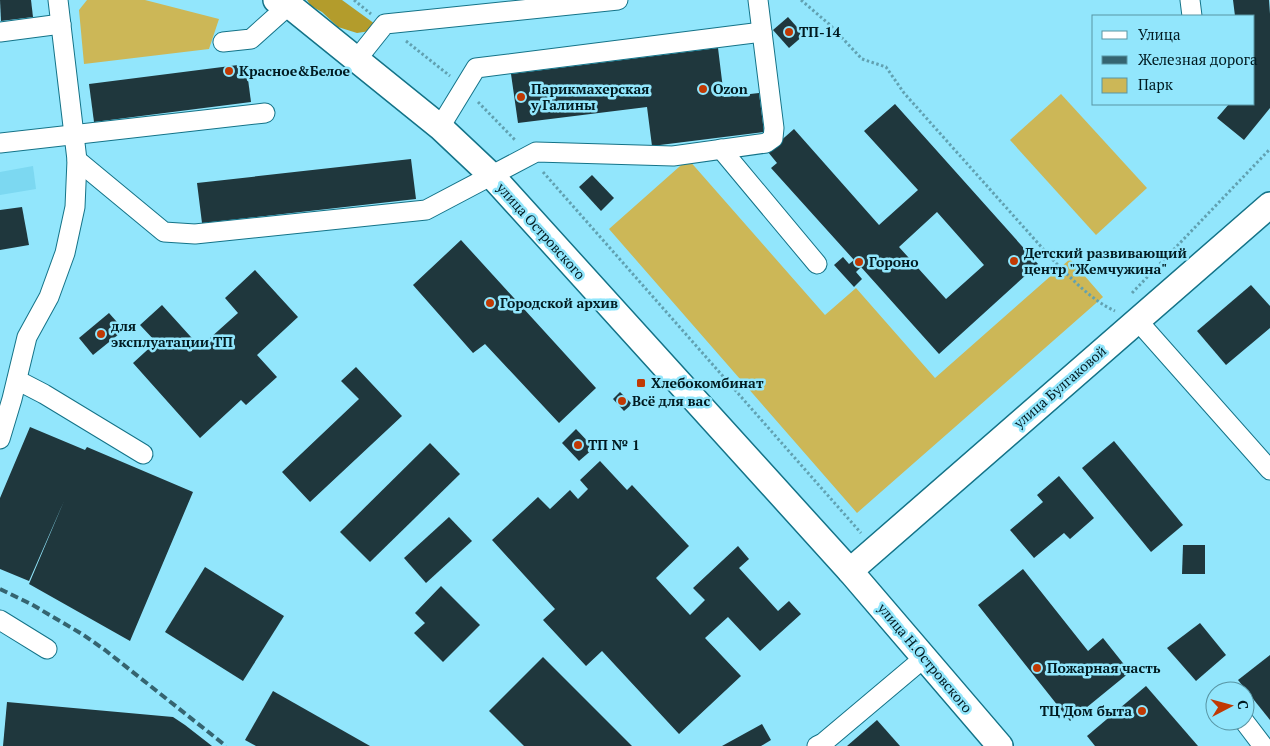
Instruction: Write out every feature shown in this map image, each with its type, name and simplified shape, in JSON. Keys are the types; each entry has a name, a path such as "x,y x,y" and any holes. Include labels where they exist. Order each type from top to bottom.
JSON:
{"main road":[{"name":"улица Островского","path":"284,1 440,127 492,176 850,571"},
{"name":"улица Булгаковой","path":"850,571 1129,307 1270,205"},
{"name":"улица Н.Островского","path":"850,571 1000,746"}],"street":[{"path":"0,439 6,400 17,380 27,337 49,297 65,253 75,207 77,160 58,0"},
{"path":"357,59 385,24 618,0"},
{"path":"77,160 164,232 195,234 426,210 536,152 673,156 766,143 773,138 774,128 758,0"},
{"path":"1190,0 1192,15"},
{"path":"223,42 251,39 284,1"},
{"path":"0,32 61,24"},
{"path":"440,127 476,68 762,32"},
{"path":"0,143 265,113"},
{"path":"721,149 817,264"},
{"path":"1129,307 1270,470"},
{"path":"17,380 44,394 143,454"},
{"path":"0,620 47,649"},
{"path":"818,746 924,658"},
{"path":"1252,731 1263,746"}],"path":[{"path":"354,0 445,71 464,88 529,156 862,534"},
{"path":"801,0 829,24 862,59 886,67 904,94 1053,260 1106,308 1115,311 1129,307 1270,149"}],"shaded area":[{"path":"307,0 342,0 375,24 370,31 357,33 338,27 322,12 311,6"},
{"path":"33,166 36,189 0,195 0,172"}],"green space":[{"path":"87,0 145,0 219,19 209,49 84,64 79,10"},
{"path":"1061,94 1147,188 1096,235 1010,140"},
{"path":"688,159 825,315 856,288 935,378 1070,259 1103,297 857,513 609,229"}],"building":[{"path":"0,0 31,0 33,17 1,21"},
{"path":"1233,0 1269,0 1270,108 1244,140 1217,118 1228,105 1255,105 1255,15 1235,15"},
{"name":"ТП-14","path":"788,17 804,35 789,48 773,30"},
{"path":"718,48 724,97 759,93 764,132 652,146 647,107 518,123 511,74"},
{"path":"246,64 251,102 94,122 89,84"},
{"path":"895,104 1038,264 939,354 861,267 856,272 862,279 854,287 834,265 843,257 849,264 854,260 771,168 777,163 768,152 794,129 879,225 918,190 864,131","holes":["937,212 984,265 946,299 899,247"]},
{"path":"411,159 416,199 202,223 197,183"},
{"path":"592,175 614,198 601,211 579,187"},
{"path":"22,207 29,245 0,250 0,210"},
{"path":"461,240 596,388 559,423 485,344 473,353 413,285"},
{"path":"255,270 298,317 257,355 277,377 246,405 241,400 200,438 133,363 156,342 140,325 162,305 200,347 238,313 225,298"},
{"path":"1251,285 1270,306 1270,328 1226,365 1197,331"},
{"name":"для эксплуатации ТП","path":"109,313 124,330 93,355 79,338"},
{"path":"356,367 402,416 310,502 282,472 359,399 341,381"},
{"name":"Всё для вас","path":"620,392 632,404 624,411 613,399"},
{"path":"30,427 85,450 87,447 193,492 130,641 29,584 64,501 29,581 0,569 0,498"},
{"name":"ТП № 1","path":"576,429 594,448 579,461 562,443"},
{"path":"1114,441 1183,525 1151,552 1082,468"},
{"path":"430,443 460,474 370,562 340,532"},
{"path":"600,461 627,490 632,485 689,546 656,578 690,615 705,600 693,588 738,546 749,559 739,568 778,611 789,601 801,614 760,651 728,617 705,638 741,676 679,734 602,651 586,666 543,620 555,609 492,540 538,497 550,509 570,490 578,499 588,489 580,480"},
{"path":"1059,476 1094,518 1070,539 1064,533 1034,558 1010,530 1043,502 1037,495"},
{"path":"449,517 472,541 426,583 404,558"},
{"path":"1183,545 1205,545 1205,574 1182,574"},
{"path":"205,567 284,616 243,681 165,632"},
{"path":"1023,569 1088,651 1103,638 1130,672 1070,721 978,605"},
{"path":"441,586 480,625 443,662 414,633 425,623 415,613"},
{"path":"1200,623 1226,655 1196,681 1167,648"},
{"path":"1270,655 1270,720 1255,701 1255,681 1238,680"},
{"path":"543,657 632,746 524,746 489,711"},
{"name":"ТЦ Дом быта","path":"1146,686 1198,746 1095,746 1087,736"},
{"path":"273,691 370,746 256,746 245,740"},
{"path":"7,702 173,717 212,746 3,746"},
{"path":"877,720 900,746 847,746"},
{"path":"762,724 771,740 761,746 722,746"}],"railway":[{"path":"0,589 31,604 82,634 226,746"}],"place":[{"name":"ТП-14","path":"789,32"},
{"name":"Красное&Белое","path":"229,71"},
{"name":"Ozon","path":"703,89"},
{"name":"Парикмахерская у Галины","path":"521,97"},
{"name":"Детский развивающий центр \"Жемчужина\"","path":"1014,261"},
{"name":"Гороно","path":"859,262"},
{"name":"Городской архив","path":"490,303"},
{"name":"для эксплуатации ТП","path":"101,334"},
{"name":"Хлебокомбинат","path":"641,383"},
{"name":"Всё для вас","path":"622,401"},
{"name":"ТП № 1","path":"578,445"},
{"name":"Пожарная часть","path":"1037,668"},
{"name":"ТЦ Дом быта","path":"1142,711"}]}
